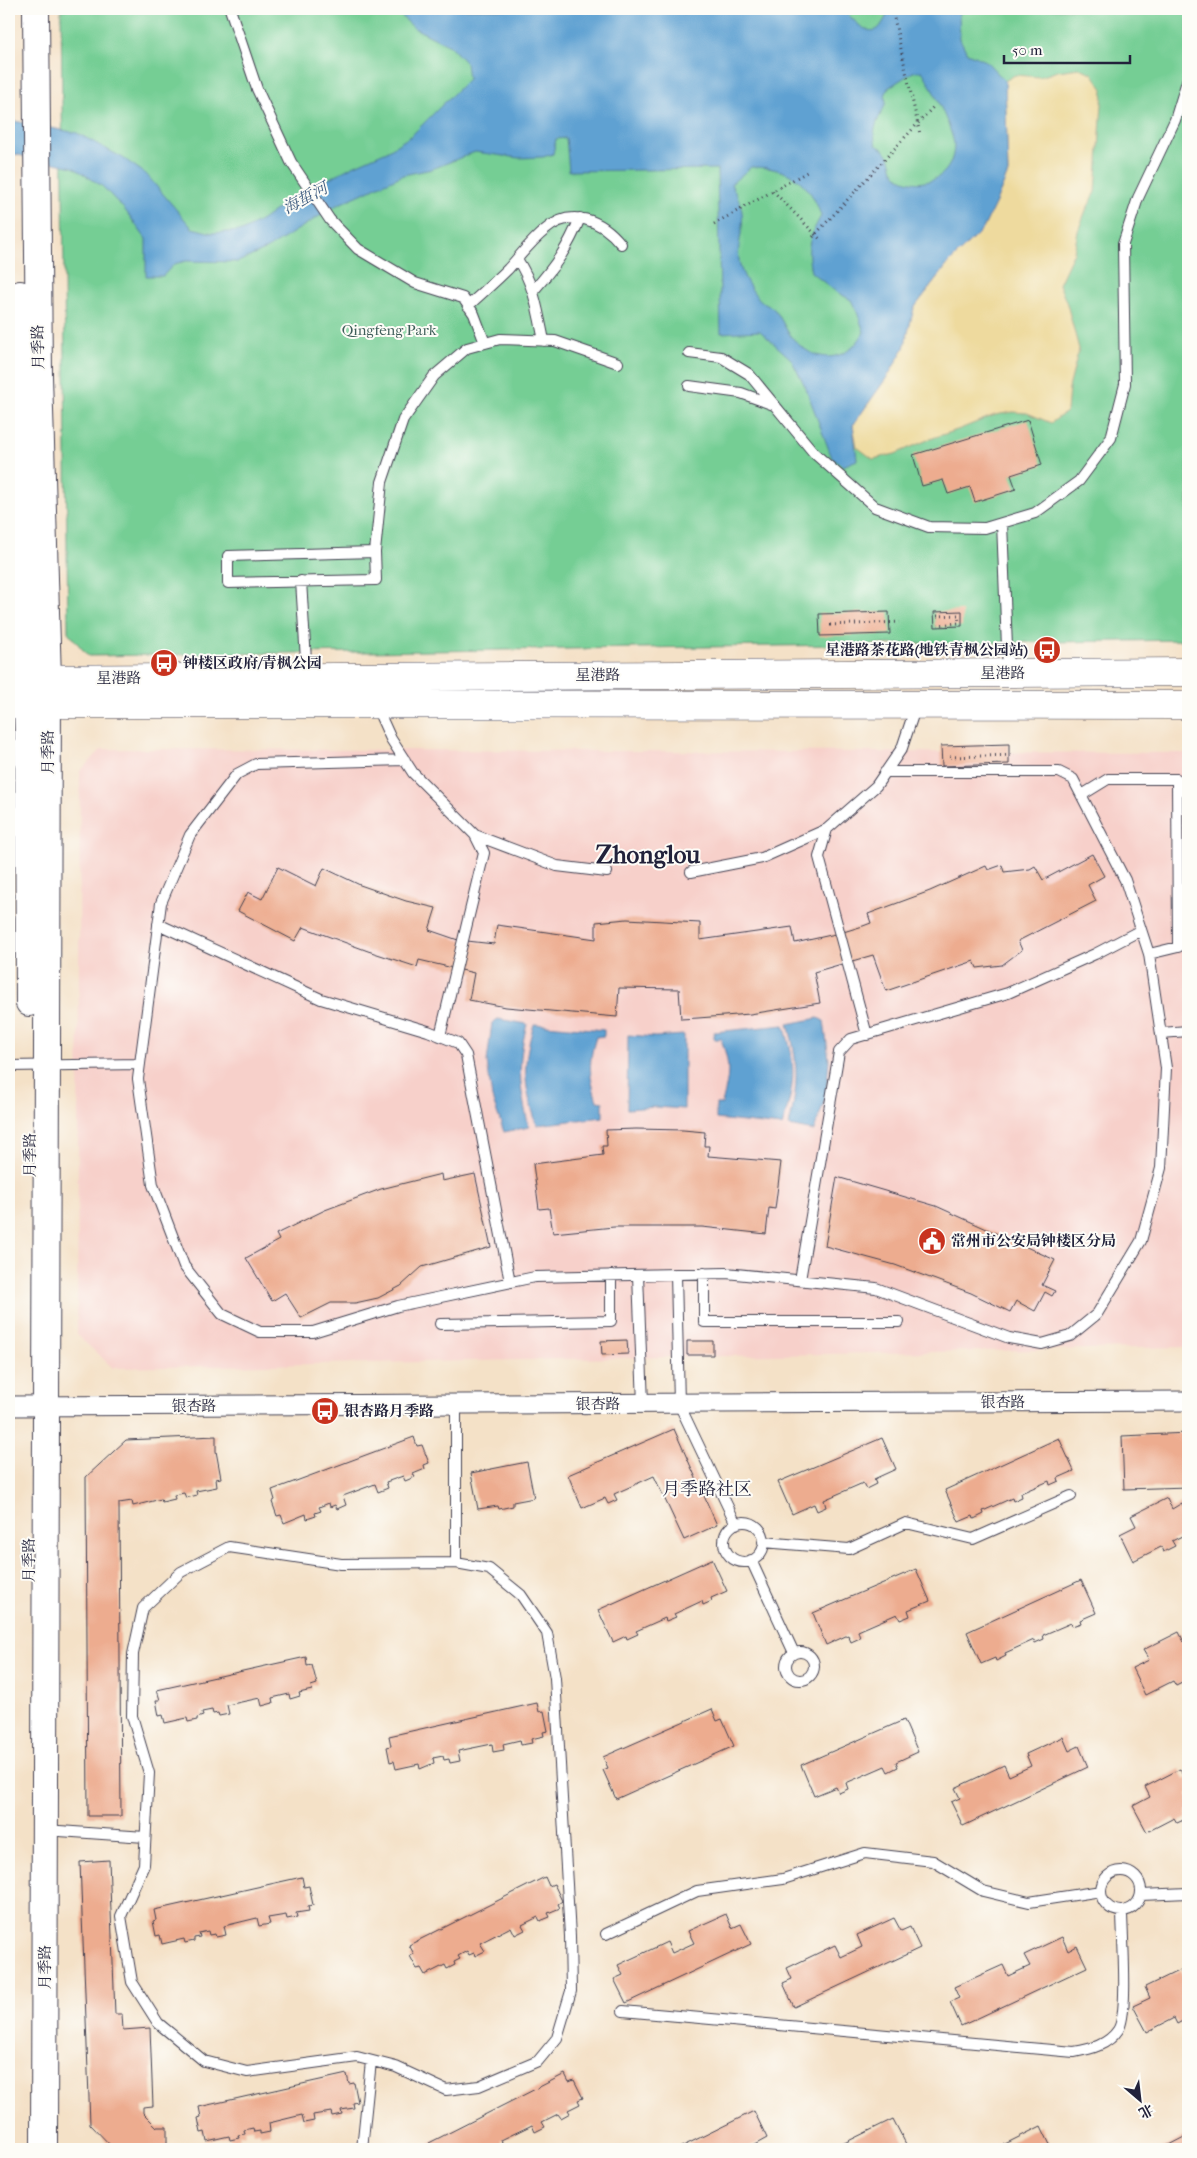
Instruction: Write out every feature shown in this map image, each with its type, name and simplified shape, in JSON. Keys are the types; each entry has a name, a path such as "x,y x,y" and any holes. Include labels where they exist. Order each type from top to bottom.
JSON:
{"main road":[{"name":"星港路","path":"28,692 307,677 1188,672"},
{"name":"星港路","path":"28,692 376,705 1188,705"}],"street":[{"path":"19,9 28,119"},
{"path":"28,162 28,119 36,9"},
{"name":"月季路","path":"28,162 14,389 20,481 28,692"},
{"name":"月季路","path":"26,2149 29,1407 28,692 39,376 28,162"},
{"name":"银杏路","path":"29,1407 1188,1401"},
{"name":"月季路","path":"29,1407 45,1830 44,2149"}],"lane":[{"path":"230,9 257,89 291,162 330,220 358,248 415,283 463,298 474,314 486,343"},
{"path":"689,353 721,357 749,374 814,453 875,507 929,527 985,528 1036,513 1079,481 1111,438 1125,384 1123,244 1138,198 1176,120 1188,78"},
{"path":"468,306 546,229 568,218 587,218 610,230 621,244"},
{"path":"534,290 557,263 570,242 580,218"},
{"path":"517,259 526,272 534,290 544,341"},
{"path":"376,552 228,556 228,583 376,580 376,552 382,482 403,420 434,376 467,348 500,339 555,341 618,362"},
{"path":"688,386 740,393 775,405"},
{"path":"1002,523 1008,673"},
{"path":"301,581 307,677"},
{"path":"376,705 391,739 413,774 475,835 484,853 440,1036"},
{"path":"691,872 762,858 827,829 876,786 902,748 916,705"},
{"path":"405,760 256,764 237,774 190,835 160,903 138,1079 153,1185 184,1266 222,1314 260,1332 313,1332 398,1306 535,1277 726,1273 876,1288 1009,1338 1042,1344 1070,1336 1097,1314 1141,1241 1161,1168 1166,1068 1149,954 1126,880 1073,779 1059,772 885,772"},
{"path":"1082,795 1108,779 1177,778 1178,946 1149,954"},
{"path":"827,829 818,857 867,1035"},
{"path":"475,835 557,866 606,872"},
{"path":"158,924 321,999 440,1036 458,1044 466,1055 510,1282"},
{"path":"800,1280 839,1052 851,1040 1008,993 1095,954 1142,930"},
{"path":"1161,1033 1188,1031"},
{"path":"28,1066 140,1064"},
{"path":"704,1273 704,1322 899,1322"},
{"path":"676,1274 679,1404 736,1524"},
{"path":"440,1324 611,1321 611,1275"},
{"path":"638,1275 643,1404"},
{"path":"456,1405 456,1564"},
{"path":"763,1542 848,1549 906,1523 973,1540 1070,1496"},
{"path":"742,1523 754,1526 759,1530 763,1542 759,1554 751,1560 742,1562 726,1552 724,1539 730,1528 742,1523"},
{"path":"229,1547 341,1564 456,1564 489,1569 521,1595 547,1633 556,1678 570,1936 571,1991 557,2038 538,2061 479,2086 446,2090 396,2067 357,2057 248,2072 204,2061 158,2023 132,1982 121,1916 144,1865 149,1773 132,1716 133,1654 143,1608 181,1572 229,1547"},
{"path":"751,1560 794,1653"},
{"path":"45,1830 145,1837"},
{"path":"606,1934 697,1891 783,1879 865,1853 932,1861 983,1891 1029,1902 1101,1891"},
{"path":"1122,1871 1135,1876 1141,1888 1141,1895 1134,1906 1122,1911 1110,1908 1102,1898 1102,1885 1110,1875 1122,1871"},
{"path":"1141,1895 1188,1893"},
{"path":"622,2011 1074,2052 1098,2047 1118,2030 1124,2012 1122,1911"},
{"path":"362,2149 371,2061"}],"path":[{"path":"892,9 920,134"},
{"path":"814,236 934,106"},
{"path":"714,224 807,172"},
{"path":"773,191 814,236 821,240"},
{"path":"937,616 958,615 959,623 938,625"},
{"path":"830,624 900,622"},
{"path":"950,757 1015,755"}],"shaded area":[{"path":"102,749 1188,753 1188,1347 113,1368 77,1335 80,771"}],"green space":[{"name":"Qingfeng Park","path":"61,9 1188,9 1188,640 88,656 68,632"}],"sand":[{"path":"1079,68 1092,73 1103,89 1096,192 1086,210 1078,231 1074,252 1059,284 1067,304 1079,349 1069,388 1067,411 1051,423 1027,413 1013,412 995,415 895,454 873,459 857,447 853,425 888,376 904,348 914,308 948,264 983,229 1008,173 1005,81 1015,75 1040,77 1058,71"}],"water":[{"name":"海蜇河","path":"394,9 844,9 856,23 867,30 873,31 882,24 888,9 964,9 959,15 960,39 967,53 986,61 1005,81 1008,173 983,229 948,264 914,308 904,348 889,374 853,425 857,460 843,466 832,458 805,386 791,359 760,331 721,333 717,169 569,171 566,138 556,139 553,154 543,157 519,158 475,152 432,169 403,175 337,205 267,249 238,262 186,261 174,264 163,276 146,276 146,239 125,210 102,186 73,167 9,153 9,120 77,133 123,158 146,174 192,228 212,233 242,231 262,220 294,197 353,166 387,151 411,136 468,79 466,63 450,46 414,28","holes":["922,71 941,108 954,145 953,156 943,174 930,181 917,183 904,180 895,173 888,155 876,145 874,133 876,123 886,103 885,96 888,88 913,72","751,167 776,170 795,178 804,185 816,204 821,216 810,243 811,272 835,291 851,300 864,332 856,343 847,351 837,356 816,355 806,350 788,332 774,309 758,297 745,278 739,261 742,212 731,184"]},
{"path":"818,1018 824,1021 829,1060 826,1096 814,1131 789,1126 796,1087 796,1063 788,1024"},
{"path":"498,1019 527,1024 520,1075 529,1127 504,1132 492,1098 487,1062 492,1023"},
{"path":"534,1024 604,1030 604,1036 596,1037 590,1069 597,1101 603,1102 603,1117 537,1125 529,1098 526,1074 527,1051"},
{"path":"784,1025 791,1052 793,1076 790,1099 782,1126 716,1119 716,1104 722,1104 728,1064 721,1039 714,1039 714,1032"},
{"path":"628,1035 655,1037 684,1035 684,1109 655,1107 627,1109"}],"building":[{"path":"1028,420 1042,465 1011,475 1016,489 975,502 970,487 948,494 943,480 922,486 913,455"},
{"path":"962,611 962,626 935,627 934,612"},
{"path":"889,612 890,634 820,636 819,614"},
{"path":"1009,744 1009,764 942,766 941,746"},
{"path":"1092,854 1104,876 1088,885 1096,901 1018,941 1022,950 1002,965 977,968 974,961 886,991 873,955 814,972 820,1003 750,1014 698,1018 681,1019 679,989 619,988 617,1017 506,1007 469,1000 474,973 419,960 417,967 303,927 295,941 238,911 248,892 262,899 278,867 316,886 324,868 360,885 406,901 436,908 429,930 458,940 494,944 497,925 596,939 596,922 627,919 700,923 700,940 792,927 795,943 840,933 871,923 868,914 930,891 986,866 988,870 1002,865 1004,872 1030,869 1035,866 1043,880"},
{"path":"636,1129 705,1132 704,1146 709,1146 708,1156 781,1162 775,1209 769,1208 766,1234 702,1227 614,1227 553,1233 549,1208 539,1209 533,1164 603,1155 602,1146 607,1146 606,1130"},
{"path":"441,1174 442,1181 475,1174 491,1247 422,1267 401,1286 378,1298 355,1303 331,1303 301,1318 285,1293 272,1301 246,1258 279,1240 276,1234 325,1210 381,1189"},
{"path":"837,1177 936,1206 1055,1260 1042,1285 1055,1291 1052,1296 1045,1292 1035,1311 1016,1301 1010,1312 971,1293 895,1265 825,1246"},
{"path":"627,1340 628,1354 602,1355 601,1341"},
{"path":"687,1341 713,1341 713,1355 687,1355"},
{"path":"674,1429 717,1525 684,1540 654,1476 614,1494 617,1500 608,1504 605,1498 582,1508 568,1475"},
{"path":"1188,1433 1188,1487 1124,1489 1122,1436"},
{"path":"216,1436 216,1451 221,1478 216,1479 217,1487 196,1491 197,1495 186,1498 184,1493 174,1495 175,1499 162,1502 161,1499 133,1506 132,1501 119,1503 121,1816 88,1816 86,1477 126,1440"},
{"path":"414,1437 417,1446 422,1445 429,1463 424,1465 425,1469 413,1474 415,1477 405,1481 403,1476 386,1482 388,1488 378,1492 375,1484 343,1496 346,1505 337,1509 335,1505 330,1507 329,1503 319,1507 321,1511 315,1513 316,1516 307,1519 306,1514 284,1523 281,1515 277,1516 272,1502 275,1500 272,1490"},
{"path":"882,1438 896,1469 874,1479 876,1484 866,1489 863,1483 824,1500 826,1507 817,1511 814,1504 792,1514 778,1482"},
{"path":"1059,1438 1074,1471 1058,1478 1059,1481 1050,1485 1049,1481 1021,1493 1022,1497 1013,1501 1012,1498 983,1511 984,1514 974,1519 973,1516 959,1522 945,1490"},
{"path":"527,1462 534,1498 513,1502 513,1506 499,1509 498,1506 478,1509 471,1473"},
{"path":"1167,1498 1172,1509 1182,1503 1188,1517 1188,1533 1172,1541 1175,1546 1163,1552 1161,1547 1133,1561 1120,1534 1136,1526 1131,1516"},
{"path":"712,1559 727,1591 711,1598 712,1601 703,1605 702,1601 674,1614 676,1617 666,1621 665,1618 636,1631 638,1634 627,1639 626,1636 613,1642 598,1610"},
{"path":"916,1569 930,1601 908,1610 910,1616 900,1620 897,1614 858,1631 860,1638 851,1642 848,1635 826,1645 813,1613"},
{"path":"1081,1580 1096,1613 1080,1620 1081,1623 1072,1626 1071,1623 1043,1635 1044,1639 1035,1643 1034,1640 1005,1653 1006,1656 996,1661 995,1658 981,1664 967,1632"},
{"path":"1179,1632 1184,1642 1188,1640 1188,1672 1185,1674 1188,1680 1176,1686 1173,1681 1145,1695 1132,1668 1149,1660 1143,1650"},
{"path":"306,1657 307,1666 312,1665 317,1684 311,1686 312,1690 299,1693 300,1696 290,1699 289,1694 272,1698 273,1703 262,1706 260,1698 227,1705 229,1714 219,1716 218,1713 213,1714 212,1710 202,1712 203,1716 188,1722 187,1718 165,1723 163,1715 159,1716 156,1700 160,1700 157,1690"},
{"path":"537,1703 539,1712 544,1711 548,1731 543,1732 544,1736 531,1739 532,1743 521,1745 520,1740 503,1744 504,1750 493,1752 492,1744 458,1751 460,1761 450,1763 449,1759 444,1760 443,1756 433,1758 434,1763 420,1769 419,1764 396,1769 394,1761 390,1762 387,1747 391,1746 389,1736"},
{"path":"712,1709 717,1721 722,1719 734,1746 616,1799 603,1770 608,1768 603,1757"},
{"path":"904,1720 918,1752 896,1762 898,1767 888,1772 885,1766 846,1783 848,1789 839,1793 836,1787 814,1796 801,1765"},
{"path":"1063,1737 1069,1751 1079,1746 1088,1767 963,1826 951,1802 960,1798 955,1788 1004,1765 1009,1776 1031,1766 1026,1754"},
{"path":"1180,1769 1185,1780 1188,1778 1188,1810 1186,1812 1188,1818 1177,1823 1174,1818 1147,1832 1133,1806 1150,1797 1145,1787"},
{"path":"109,1860 115,2014 122,2014 123,2030 150,2028 153,2106 143,2107 143,2113 157,2127 167,2127 167,2149 114,2149 90,2124 80,1862"},
{"path":"302,1877 304,1887 309,1886 313,1905 308,1906 309,1911 296,1913 297,1917 287,1919 286,1915 268,1918 270,1924 259,1926 257,1918 224,1926 226,1935 216,1937 215,1934 209,1935 208,1931 199,1933 200,1937 194,1938 194,1941 185,1943 184,1939 162,1944 160,1935 156,1936 153,1921 156,1920 154,1910"},
{"path":"545,1877 549,1886 554,1884 562,1901 558,1904 560,1908 548,1913 550,1917 540,1921 538,1917 522,1925 525,1930 515,1935 511,1927 480,1943 485,1951 475,1956 474,1953 469,1955 467,1951 458,1956 460,1959 454,1962 455,1965 447,1969 445,1965 425,1975 421,1968 417,1969 410,1956 414,1954 409,1945"},
{"path":"726,1914 732,1928 741,1924 751,1944 626,2003 614,1979 623,1975 618,1965 667,1942 672,1953 694,1943 688,1931"},
{"path":"894,1918 901,1931 910,1927 920,1948 794,2007 783,1983 792,1979 787,1968 835,1945 841,1957 862,1947 857,1935"},
{"path":"1062,1937 1068,1951 1077,1946 1087,1967 961,2026 950,2002 959,1998 954,1987 1003,1965 1008,1976 1030,1966 1024,1955"},
{"path":"1180,1970 1185,1980 1188,1979 1188,2011 1186,2012 1188,2018 1177,2024 1174,2018 1147,2032 1133,2006 1150,1998 1145,1987"},
{"path":"347,2074 349,2084 354,2083 358,2102 353,2103 354,2108 341,2110 342,2114 332,2116 331,2112 313,2115 314,2121 304,2123 302,2115 269,2123 270,2132 260,2134 260,2131 254,2132 253,2128 244,2130 245,2134 238,2135 239,2138 230,2140 229,2136 207,2141 205,2132 201,2133 198,2118 201,2117 199,2107"},
{"path":"565,2074 569,2082 574,2080 583,2098 578,2100 580,2104 568,2110 570,2113 561,2118 558,2114 542,2122 545,2127 535,2132 532,2125 501,2140 504,2149 433,2149 429,2143"},
{"path":"754,2111 767,2138 747,2149 677,2149"},
{"path":"893,2119 907,2146 900,2149 832,2149"},
{"path":"1041,2126 1052,2149 995,2149"},
{"path":"1188,2135 1188,2149 1161,2149"}],"place":[{"name":"星港路茶花路(地铁青枫公园站)","path":"1047,650"},
{"name":"钟楼区政府/青枫公园","path":"164,663"},
{"name":"常州市公安局钟楼区分局","path":"932,1241"},
{"name":"银杏路月季路","path":"325,1411"}],"district":[{"name":"Zhonglou","path":"648,854"},
{"name":"月季路社区","path":"707,1489"}]}
